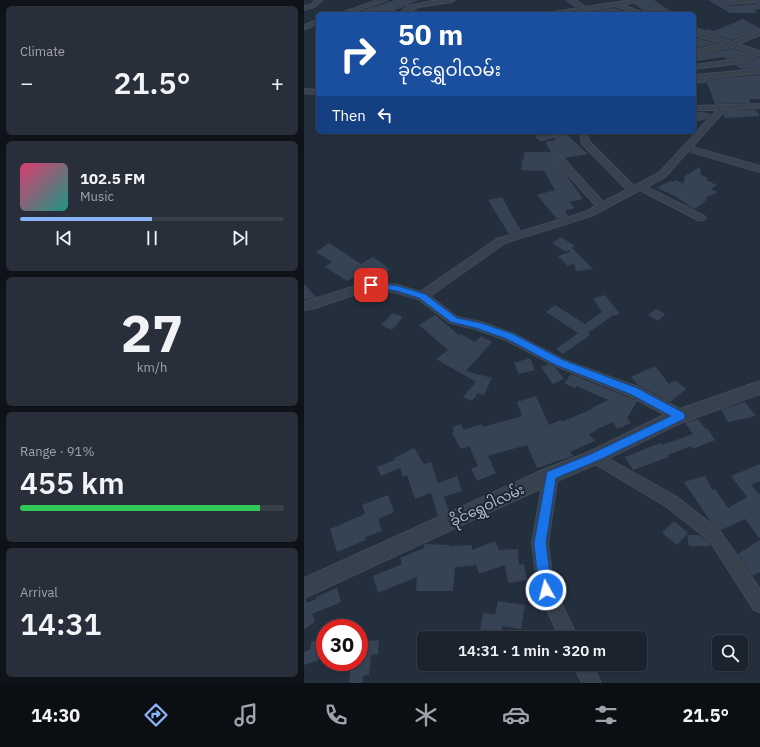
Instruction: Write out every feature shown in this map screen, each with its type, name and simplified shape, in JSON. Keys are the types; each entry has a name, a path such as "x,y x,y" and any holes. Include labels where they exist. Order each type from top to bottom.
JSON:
{"street":[{"path":"304,8 320,0"},
{"path":"347,12 384,0"},
{"path":"402,12 413,7 452,0"},
{"path":"600,0 638,12"},
{"path":"566,12 642,0"},
{"path":"730,2 755,0"},
{"path":"304,27 316,23"},
{"path":"696,33 759,53"},
{"path":"696,52 731,45 760,33"},
{"path":"716,49 741,61 759,72"},
{"path":"696,67 741,61 759,53"},
{"path":"696,76 759,72"},
{"path":"304,91 316,92"},
{"path":"696,108 760,106"},
{"path":"422,296 501,241 588,214 662,175 724,108"},
{"path":"541,137 552,134"},
{"path":"583,134 585,142 637,189 701,218"},
{"path":"687,148 760,169"},
{"path":"559,159 602,207"},
{"path":"304,306 371,285 398,289 422,296 454,320 478,325 510,337 560,363 633,391 680,416"},
{"name":"ခိုင်ရွှေဝါလမ်း","path":"304,588 551,475 595,457 680,416 760,387"},
{"path":"595,457 672,502 715,536 760,604"},
{"path":"551,475 540,543 546,590 566,631"},
{"path":"586,671 592,683"}],"building":[{"path":"395,0 419,0 392,12 357,12"},
{"path":"565,0 578,0 586,6 574,7"},
{"path":"646,0 654,0 672,12 645,12 634,4"},
{"path":"708,0 728,0 726,2 730,6 755,4 760,0 760,9 755,9 757,13 730,13"},
{"path":"614,8 625,12 588,12"},
{"path":"743,19 760,28 760,30 732,40 696,31 696,27 704,30 707,29 714,31"},
{"path":"696,38 718,44 696,48"},
{"path":"732,49 749,53 739,58 727,59 723,57 698,61 696,59 696,55"},
{"path":"760,57 760,68 741,69 735,65 742,64"},
{"path":"760,75 760,99 749,99 751,103 715,104 707,83 696,84 696,80"},
{"path":"727,110 756,110 760,116 725,118 723,115"},
{"path":"696,112 711,114 707,119 696,122"},
{"path":"566,134 588,154 565,158 562,156 556,156 554,158 583,199 569,202 575,208 565,211 568,216 557,219 537,195 555,190 544,171 521,170 524,152 551,152 545,142 556,140 554,138"},
{"path":"700,167 701,175 708,178 706,180 717,185 711,189 718,192 705,198 708,200 704,201 705,202 694,209 675,196 657,188 670,181 673,182 677,180 683,184 685,176"},
{"path":"502,197 521,230 509,234 488,200"},
{"path":"561,237 575,246 572,248 593,269 576,271 574,263 568,266 558,256 570,252 570,250 566,252 552,243"},
{"path":"329,243 361,264 373,257 390,269 374,278 369,270 347,281 325,267 332,262 316,252"},
{"path":"304,284 316,297 304,300"},
{"path":"605,295 620,314 612,316 588,333 590,335 563,354 556,349 578,333 546,312 555,305 585,324 602,312 593,299"},
{"path":"656,309 665,314 658,321 648,315"},
{"path":"393,313 403,317 392,330 381,325"},
{"path":"435,315 459,335 461,334 475,342 481,336 492,342 466,371 492,378 484,395 478,393 472,401 463,397 476,382 436,359 448,350 419,325"},
{"path":"530,358 535,370 519,374 514,363"},
{"path":"549,364 556,368 564,379 553,384 541,367"},
{"path":"655,366 669,384 675,380 686,389 670,402 638,385 631,377"},
{"path":"571,374 637,401 627,418 631,423 617,429 613,422 595,430 596,431 589,434 595,441 570,452 573,456 537,468 527,445 488,456 496,473 477,481 471,469 478,466 469,446 461,449 452,433 454,432 453,427 461,424 464,430 481,424 483,427 522,416 517,402 536,396 549,425 561,420 562,422 592,409 591,408 608,400 577,386 575,388 564,383"},
{"path":"745,402 756,416 728,422 721,410"},
{"path":"698,419 705,429 707,428 715,440 693,449 691,446 668,455 669,457 633,470 625,457 660,443 662,445 693,434 685,423"},
{"path":"414,448 424,464 431,462 438,483 457,476 462,491 444,497 449,511 438,516 431,493 415,499 407,475 403,477 400,468 381,476 377,467 395,460 394,458"},
{"path":"760,464 760,481 751,485 760,495 760,539 745,519 721,530 711,522 684,482 705,476 712,490 715,489 728,508 747,497 731,476"},
{"path":"388,495 394,512 378,519 382,531 365,537 366,540 337,552 330,529 365,514 362,505"},
{"path":"674,521 688,533 677,545 662,533"},
{"path":"687,535 699,535 709,542 710,546 689,546"},
{"path":"760,540 760,572 753,576 738,554"},
{"path":"495,541 499,550 518,549 519,565 524,564 527,580 508,583 505,565 479,574 476,565 455,567 453,591 416,591 417,577 378,593 373,576 402,564 400,558 424,548 424,544 450,546 472,545 472,550"},
{"path":"337,588 341,602 312,614 315,622 304,629 304,599 306,599 307,603 316,599 316,597"},
{"path":"498,601 525,605 521,629 502,626 501,631 480,631 483,613 495,615"},
{"path":"316,640 316,661 304,665 304,652 311,649 311,642"},
{"path":"379,640 378,654 371,655 369,675 363,676 363,683 349,683 350,671 368,671 368,641"}],"route":[{"path":"371,285 398,289 422,296 454,320 478,325 510,337 560,363 633,391 680,416 595,457 551,475 540,543 546,590"}]}
